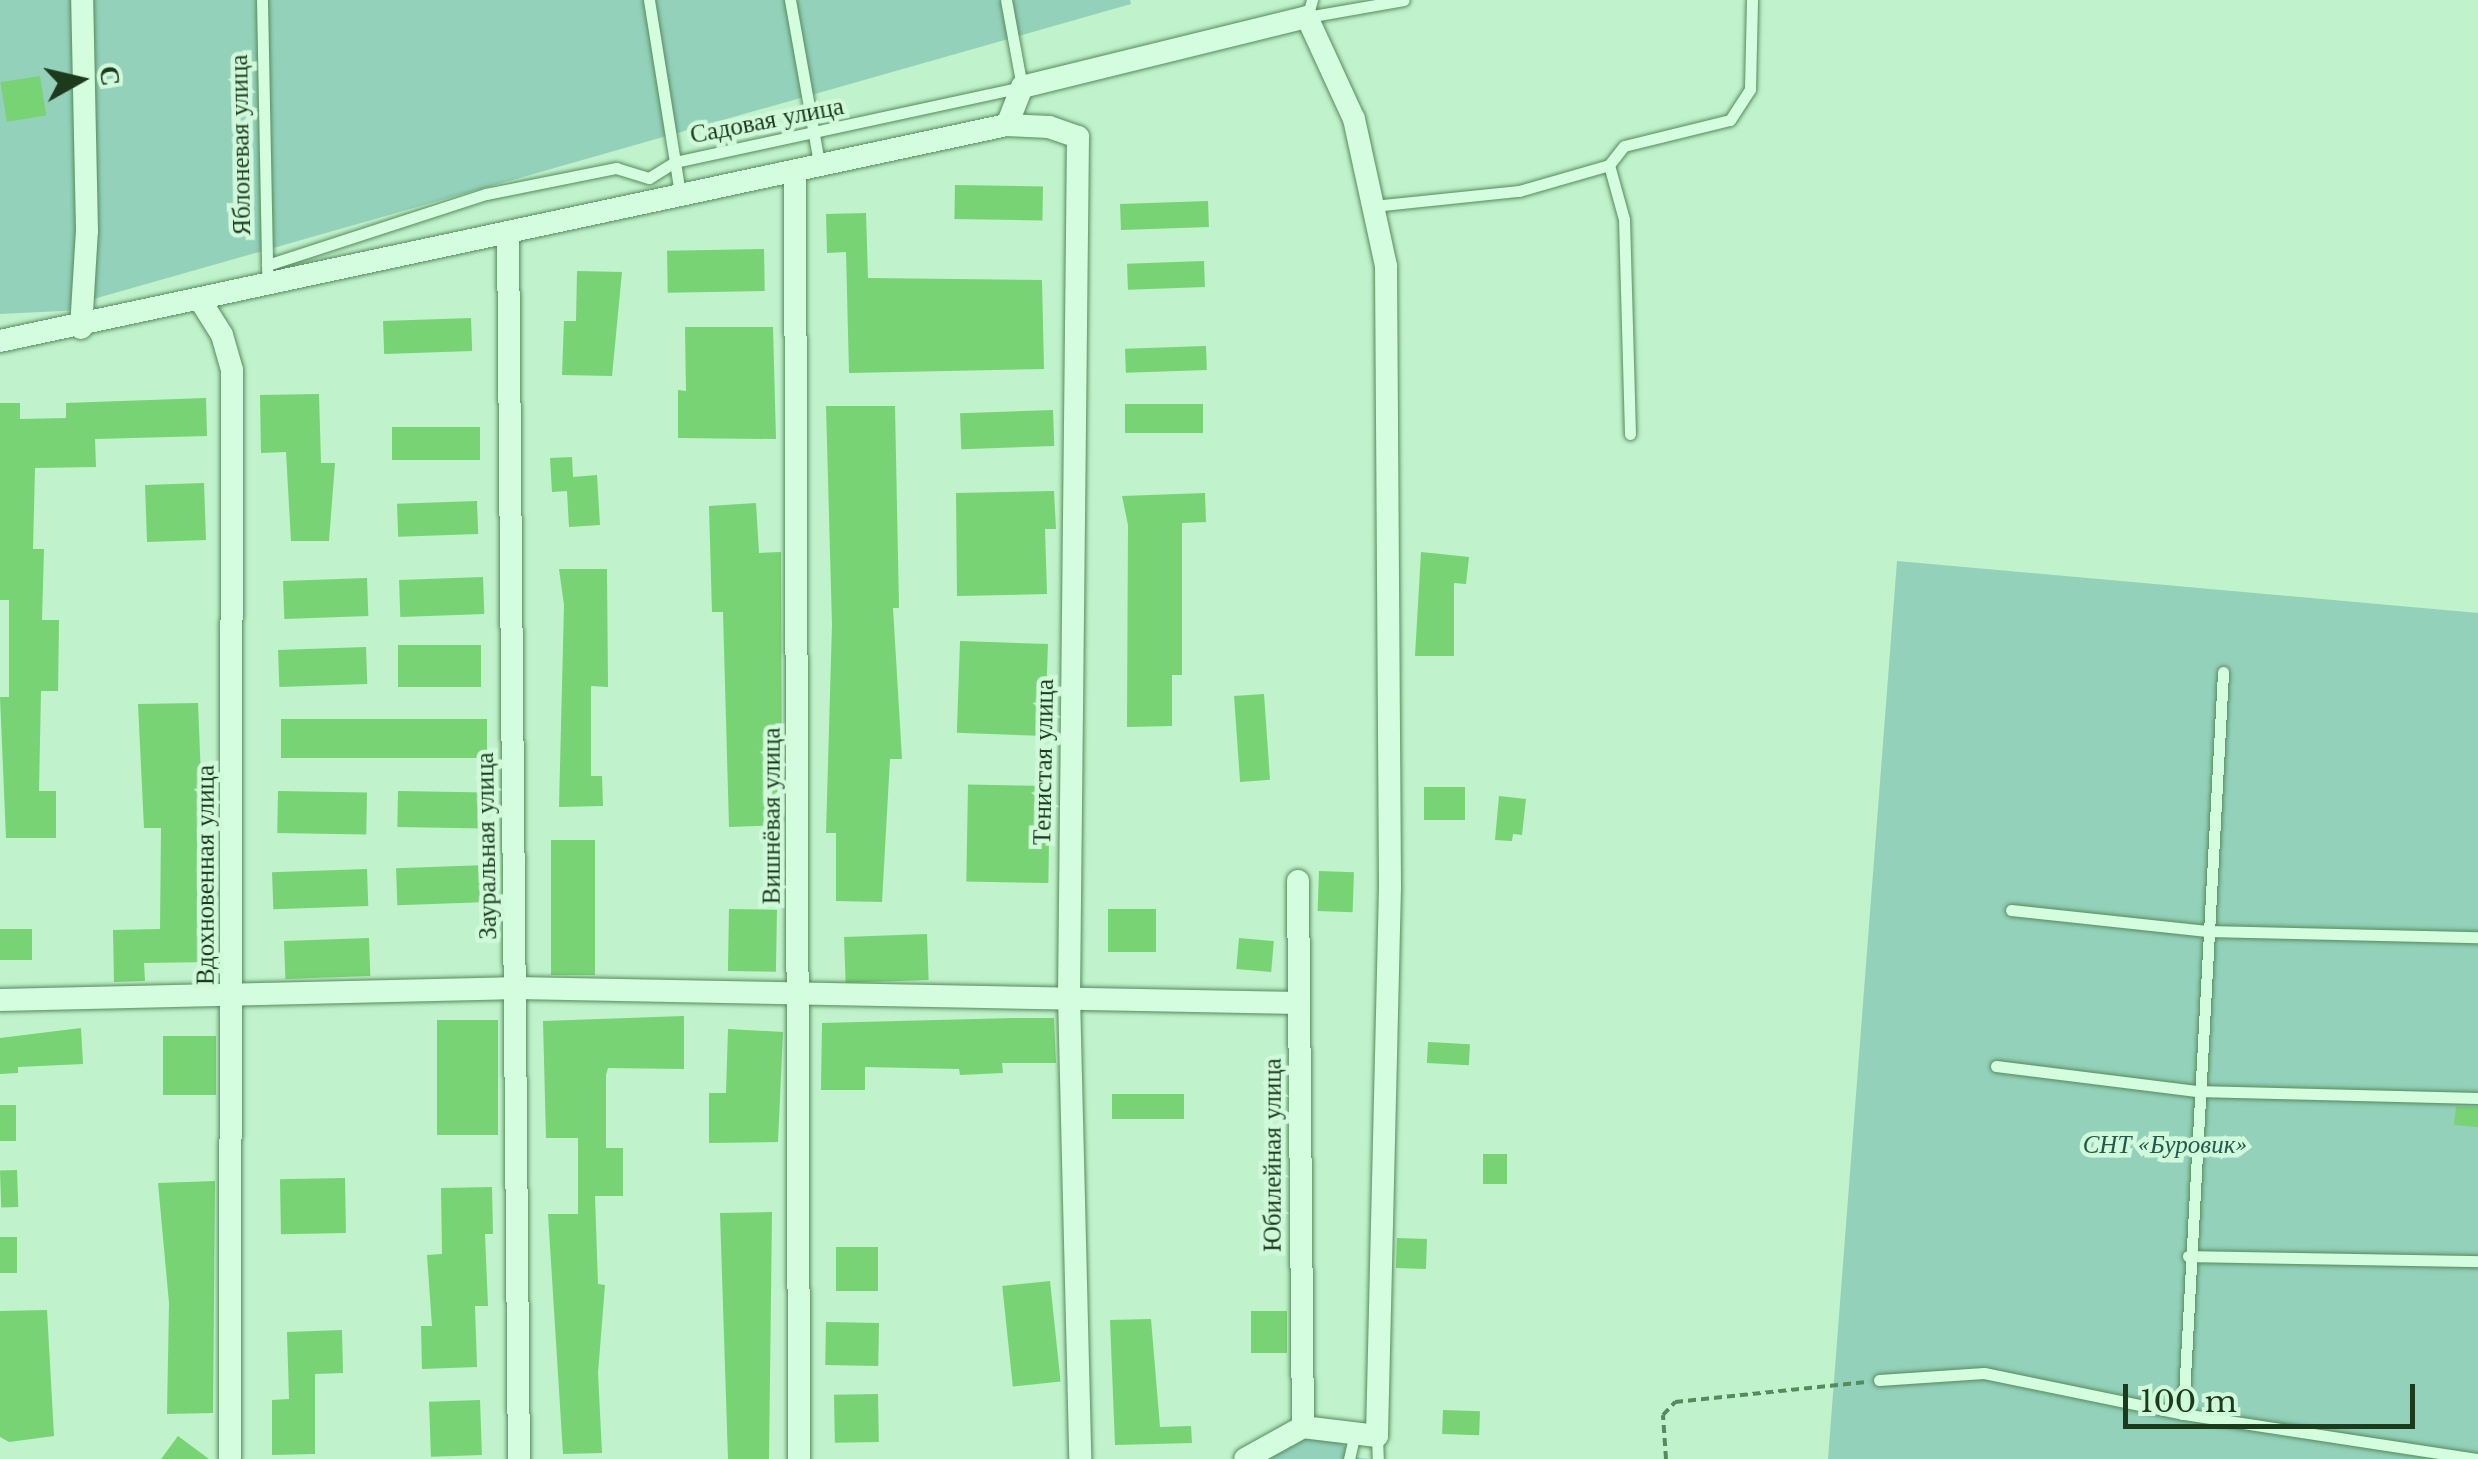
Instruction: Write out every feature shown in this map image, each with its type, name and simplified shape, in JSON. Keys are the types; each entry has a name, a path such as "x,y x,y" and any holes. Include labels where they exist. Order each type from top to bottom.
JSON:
{"street":[{"path":"81,328 86,231 82,0"},
{"path":"0,341 81,328 200,300 267,276 508,233 680,194 795,174 1007,125 1022,86 1310,9 1354,119 1386,266 1390,868 1370,1443 1303,1428 1245,1459"},
{"name":"Тенистая улица","path":"1007,125 1050,127 1078,138 1069,996 1080,1459"},
{"name":"Вишнёвая улица","path":"795,174 801,994 799,1459"},
{"name":"Зауральная улица","path":"508,233 519,1459"},
{"name":"Вдохновенная улица","path":"200,300 222,334 232,370 234,999 230,1459"},
{"name":"Юбилейная улица","path":"1298,881 1303,1428"},
{"path":"0,1000 234,999 516,988 1299,1002"}],"lane":[{"name":"Яблоневая улица","path":"262,0 267,276"},
{"path":"648,0 680,194"},
{"path":"790,0 816,128 820,168"},
{"path":"1006,0 1022,86"},
{"path":"1310,9 1404,0"},
{"path":"1373,206 1519,190 1609,166 1624,146 1730,120 1750,89 1752,0"},
{"name":"Садовая улица","path":"267,276 486,194 616,168 650,178 675,162 816,128 851,128 932,102 1022,86"},
{"path":"1609,166 1624,218 1630,434"},
{"path":"2183,1414 2196,1091 2223,672"},
{"path":"2011,910 2206,930 2478,936"},
{"path":"1996,1066 2196,1091 2478,1098"},
{"path":"2188,1256 2478,1261"},
{"path":"1879,1380 1984,1373 2183,1414 2478,1458"},
{"path":"1348,1459 1370,1443"}],"path":[{"path":"1666,1459 1663,1415 1675,1402 1879,1380"}],"green space":[{"path":"0,0 1130,0 1131,4 83,302 82,310 0,314"},
{"name":"СНТ «Буровик»","path":"1897,561 2478,613 2478,1459 1828,1459"},
{"path":"1302,1433 1340,1441 1354,1457 1369,1459 1257,1459"}],"building":[{"path":"40,76 46,116 7,122 0,82"},
{"path":"955,185 1043,187 1042,221 954,219"},
{"path":"1208,201 1209,227 1121,230 1120,204"},
{"path":"866,213 868,278 1042,280 1044,369 849,373 846,252 827,253 826,214"},
{"path":"764,249 765,291 668,293 667,251"},
{"path":"1204,261 1205,287 1128,290 1127,264"},
{"path":"577,271 622,272 612,376 562,375 564,321 576,321"},
{"path":"471,318 472,351 384,354 383,321"},
{"path":"685,327 773,327 776,439 678,438 678,390 686,391"},
{"path":"1206,346 1207,370 1126,373 1125,349"},
{"path":"319,394 321,463 335,463 329,541 291,541 286,452 261,453 260,395"},
{"path":"206,398 207,436 95,439 96,467 35,468 33,549 44,549 42,620 59,620 58,691 41,691 39,791 56,791 56,838 6,838 0,697 9,697 9,600 0,600 0,403 20,403 20,419 66,418 66,403"},
{"path":"1125,404 1203,404 1203,433 1125,433"},
{"path":"826,406 895,406 899,608 893,608 902,759 890,759 882,902 836,901 836,833 826,833 832,625"},
{"path":"1053,410 1054,446 961,449 960,413"},
{"path":"392,427 480,427 480,460 392,460"},
{"path":"572,457 573,477 597,475 600,525 569,527 567,491 552,492 550,458"},
{"path":"204,483 206,540 147,542 145,485"},
{"path":"1054,491 1056,529 1045,529 1047,594 957,596 956,493"},
{"path":"1205,493 1206,522 1182,523 1182,675 1172,675 1172,726 1127,727 1128,525 1122,496"},
{"path":"477,501 478,534 398,537 397,504"},
{"path":"756,503 759,553 781,552 782,825 729,827 723,612 712,612 709,506"},
{"path":"1421,552 1469,557 1466,584 1454,583 1454,656 1415,656"},
{"path":"559,569 607,569 608,687 591,686 591,776 602,776 603,806 559,807 564,605"},
{"path":"483,577 484,614 400,617 399,580"},
{"path":"367,578 368,616 284,619 283,581"},
{"path":"960,641 1048,644 1045,736 957,733"},
{"path":"398,645 481,645 481,687 398,687"},
{"path":"366,647 367,684 279,687 278,650"},
{"path":"1264,694 1270,780 1240,782 1234,696"},
{"path":"198,703 203,827 197,827 197,923 210,923 210,962 144,963 145,981 114,982 113,930 160,929 161,828 144,828 138,704"},
{"path":"281,719 487,719 487,758 281,758"},
{"path":"968,785 1050,786 1048,883 966,882"},
{"path":"1424,787 1465,787 1465,820 1424,820"},
{"path":"278,791 367,793 366,835 277,833"},
{"path":"398,791 486,793 485,829 397,827"},
{"path":"1499,796 1526,799 1522,835 1513,834 1512,841 1495,840"},
{"path":"551,840 595,840 595,975 551,975"},
{"path":"487,865 488,902 397,905 396,868"},
{"path":"367,869 368,906 273,909 272,872"},
{"path":"1319,871 1354,872 1353,912 1318,911"},
{"path":"729,909 777,910 776,972 728,971"},
{"path":"1108,909 1156,909 1156,952 1108,952"},
{"path":"0,929 32,929 32,960 0,960"},
{"path":"927,934 929,980 846,983 844,937"},
{"path":"369,938 370,976 285,979 284,941"},
{"path":"1239,938 1274,941 1271,972 1236,969"},
{"path":"684,1016 684,1069 608,1068 606,1075 606,1148 623,1148 623,1196 595,1196 598,1284 605,1285 598,1373 602,1453 563,1454 548,1214 578,1214 578,1138 546,1138 543,1021"},
{"path":"1054,1018 1056,1063 1002,1063 1003,1073 960,1075 959,1069 865,1067 865,1090 821,1090 822,1023"},
{"path":"437,1020 498,1020 498,1135 437,1135"},
{"path":"81,1028 83,1064 18,1067 18,1073 0,1074 0,1038"},
{"path":"728,1029 783,1032 778,1142 709,1143 709,1093 726,1093"},
{"path":"163,1036 216,1036 216,1095 163,1095"},
{"path":"1428,1042 1470,1044 1469,1065 1427,1063"},
{"path":"1112,1094 1184,1094 1184,1119 1112,1119"},
{"path":"0,1105 16,1105 16,1141 0,1141"},
{"path":"2456,1107 2478,1107 2478,1127 2454,1125"},
{"path":"1483,1154 1507,1154 1507,1184 1483,1184"},
{"path":"17,1170 18,1207 1,1208 0,1171"},
{"path":"345,1178 346,1233 281,1234 280,1179"},
{"path":"215,1181 213,1413 167,1414 169,1303 158,1183"},
{"path":"492,1187 493,1234 485,1234 488,1306 475,1306 477,1367 422,1369 421,1326 432,1326 427,1255 442,1254 441,1188"},
{"path":"772,1212 769,1459 728,1459 720,1213"},
{"path":"0,1237 17,1237 17,1273 0,1273"},
{"path":"1397,1238 1427,1239 1426,1269 1396,1268"},
{"path":"836,1247 878,1247 878,1291 836,1291"},
{"path":"1050,1281 1061,1381 1013,1386 1002,1286"},
{"path":"47,1310 54,1436 9,1442 0,1437 0,1311"},
{"path":"1251,1311 1287,1311 1287,1353 1251,1353"},
{"path":"1151,1319 1160,1427 1191,1426 1192,1443 1115,1445 1110,1320"},
{"path":"826,1322 879,1323 878,1366 825,1365"},
{"path":"342,1330 343,1373 315,1374 315,1454 272,1455 272,1400 289,1399 287,1332"},
{"path":"878,1394 879,1442 835,1443 834,1395"},
{"path":"480,1400 482,1455 431,1457 429,1402"},
{"path":"1443,1410 1480,1411 1479,1435 1442,1434"},
{"path":"178,1436 209,1459 161,1459"}]}
